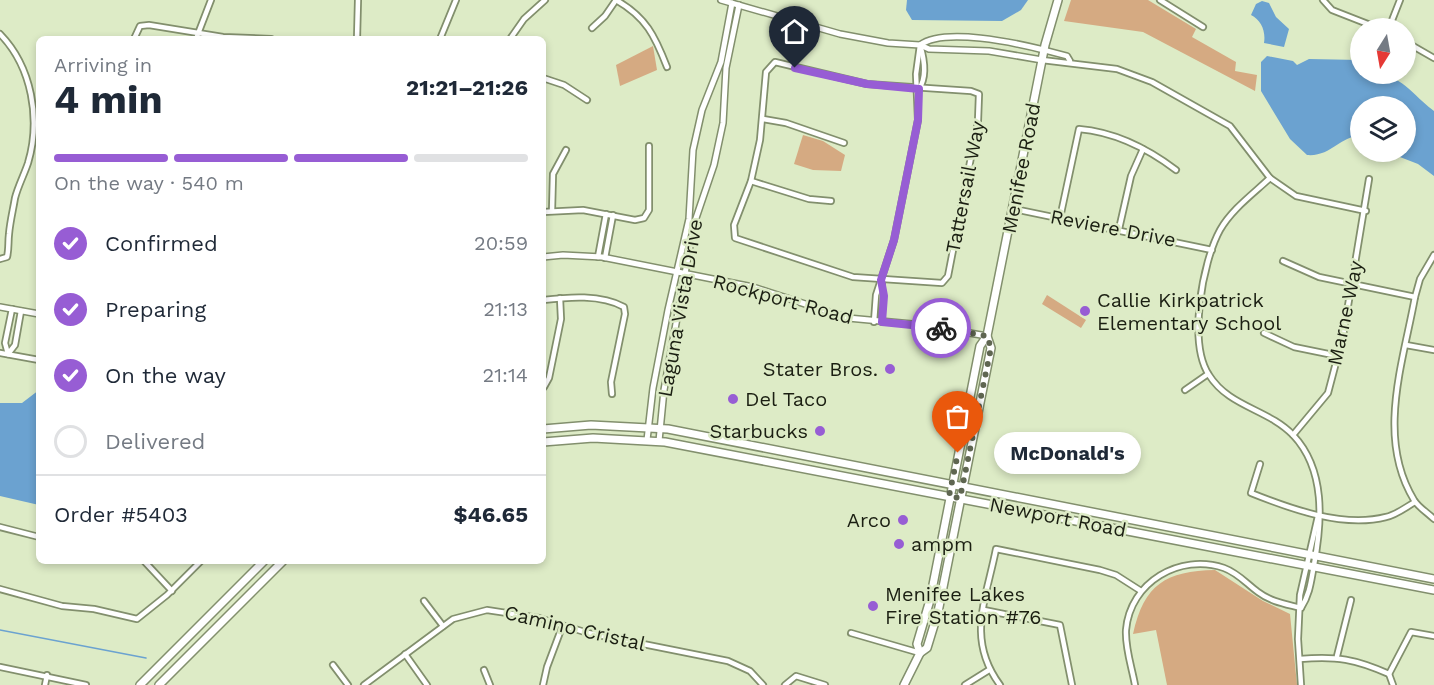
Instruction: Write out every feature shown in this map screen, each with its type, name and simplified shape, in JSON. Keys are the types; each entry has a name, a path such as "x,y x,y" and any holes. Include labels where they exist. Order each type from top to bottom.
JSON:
{"main road":[{"name":"Menifee Road","path":"920,653 917,644 930,600 980,346 987,336 1044,50 1058,0"},
{"name":"Menifee Road","path":"904,685 920,653 927,648 938,612 991,348 987,336"},
{"name":"Newport Road","path":"546,429 591,425 660,428 1434,579"},
{"name":"Newport Road","path":"546,442 593,438 659,441 1434,590"},
{"path":"140,685 261,564"},
{"path":"159,685 280,564"}],"street":[{"path":"197,36 211,0"},
{"path":"357,36 358,0"},
{"path":"441,36 456,0"},
{"path":"512,36 524,19 545,0"},
{"path":"592,28 605,16 616,0 637,13 651,29 667,67"},
{"path":"721,0 736,2 863,40 920,45 929,49 989,51 1065,65 1070,61"},
{"path":"1160,0 1203,27"},
{"path":"1323,0 1332,10 1352,18"},
{"path":"1393,18 1400,0"},
{"name":"Laguna Vista Drive","path":"647,440 654,378 689,219 690,175 696,132 720,62 736,2"},
{"name":"Laguna Vista Drive","path":"659,441 694,224 717,154 725,110 727,59 736,2"},
{"path":"135,36 140,26 149,25 193,36"},
{"path":"0,34 12,46 21,63 30,87 32,106 28,162 16,195 8,237 9,251 7,257 0,259"},
{"path":"920,45 928,39 972,38 1044,50 1067,56 1070,61 1134,75 1222,120 1238,134 1270,178 1296,196 1365,211"},
{"path":"874,322 876,300 894,240 916,131 924,57 920,45"},
{"path":"1416,47 1434,57"},
{"path":"881,280 842,274 735,238 734,225 751,181 763,119 766,72 771,64 775,62 867,84 919,89"},
{"path":"546,79 564,86 587,100"},
{"name":"Tattersail Way","path":"881,280 936,284 946,280 978,121 979,94 971,91 919,89"},
{"path":"763,119 819,133 844,143"},
{"path":"1060,218 1079,129 1104,131 1143,149 1176,170"},
{"path":"546,212 583,210 635,220 644,218 649,210 649,146"},
{"path":"1119,230 1131,176 1143,149"},
{"path":"552,211 553,174 566,150"},
{"path":"1270,178 1230,216 1212,250 1198,319 1197,336 1208,374 1222,391 1236,401 1275,420 1293,435 1313,468 1318,490 1319,514 1312,555 1314,567 1308,597 1301,608"},
{"name":"Marne Way","path":"1293,435 1328,393 1352,286 1369,179"},
{"path":"751,181 809,199 831,201"},
{"name":"Reviere Drive","path":"1014,209 1212,250"},
{"path":"602,257 602,234 606,214"},
{"path":"602,257 613,215"},
{"path":"602,234 609,235"},
{"path":"1434,255 1420,279 1415,297 1393,410 1397,465 1415,502 1434,519"},
{"name":"Rockport Road","path":"546,257 602,257 753,287 829,313 874,322 930,326 987,336"},
{"path":"1283,261 1319,277 1352,286 1415,297"},
{"path":"881,280 884,301 882,322"},
{"path":"546,383 561,319 560,298"},
{"path":"546,300 587,298 616,303 624,307 625,314 611,382 612,394"},
{"path":"876,300 884,301"},
{"path":"0,307 36,314"},
{"path":"8,354 5,343 12,309"},
{"path":"8,354 15,345 21,311"},
{"path":"1264,333 1294,347 1338,356"},
{"path":"1407,345 1434,350"},
{"path":"0,353 36,359"},
{"path":"1185,390 1208,374"},
{"path":"1260,464 1251,493 1281,505 1362,521 1389,517 1415,502"},
{"path":"0,527 36,536"},
{"path":"1000,685 989,670 980,643 996,549 1100,570 1116,575 1141,591"},
{"path":"1301,685 1298,639 1306,565 1312,555"},
{"path":"147,564 172,591"},
{"path":"0,589 62,606 94,609 136,619 172,591 198,564"},
{"path":"1135,685 1126,630 1134,604 1141,591 1155,578 1175,568 1199,564 1212,565 1233,572 1269,599 1301,608"},
{"path":"1337,656 1342,628 1351,600"},
{"path":"424,601 443,626"},
{"name":"Camino Cristal","path":"364,685 443,626 464,614 487,610 539,618 562,627 728,661 750,671 763,685"},
{"path":"984,610 1060,625 1072,685"},
{"path":"543,685 549,660 562,627"},
{"path":"1389,674 1411,632 1434,636"},
{"path":"851,633 920,653"},
{"path":"405,654 427,685"},
{"path":"1300,659 1337,656 1365,663 1389,674 1393,685"},
{"path":"333,665 348,685"},
{"path":"0,667 86,685"},
{"path":"484,670 490,685"},
{"path":"965,685 989,670"},
{"path":"45,685 46,675"},
{"path":"785,685 796,676 825,685"}],"shaded area":[{"path":"1071,0 1148,0 1196,29 1192,37 1236,62 1235,71 1257,75 1255,91 1143,32 1064,21"},
{"path":"653,46 657,70 620,86 616,65"},
{"path":"803,135 823,141 845,155 841,171 813,170 794,164"},
{"path":"1047,295 1086,320 1081,328 1042,304"},
{"path":"1215,570 1263,601 1290,614 1297,685 1167,685 1156,630 1133,634 1138,617 1151,592 1160,584 1183,573"}],"water":[{"path":"907,0 1028,0 1021,10 1002,21 912,20 906,10"},
{"path":"1262,1 1269,3 1276,17 1289,29 1284,47 1264,43 1262,26 1251,15 1256,4"},
{"path":"1267,56 1293,61 1297,65 1309,59 1350,60 1350,84 1402,84 1434,111 1434,176 1413,162 1416,162 1416,96 1350,96 1350,138 1323,153 1307,155 1290,139 1261,91 1261,62"},
{"path":"36,392 36,504 0,496 0,403 22,403"}],"waterway":[{"path":"0,630 146,658"}],"way so far":[{"path":"941,328 987,336 991,348 960,498 949,496 958,453"}],"place":[{"name":"Callie Kirkpatrick Elementary School","path":"1085,311"},
{"name":"Stater Bros.","path":"890,369"},
{"name":"Del Taco","path":"733,399"},
{"name":"Starbucks","path":"820,431"},
{"name":"McDonald's","path":"958,453"},
{"name":"Arco","path":"903,520"},
{"name":"ampm","path":"899,544"},
{"name":"Menifee Lakes Fire Station #76","path":"873,606"}],"route":[{"path":"795,68 883,87 919,89 918,120 894,240 881,280 884,296 882,322 941,328"}]}
